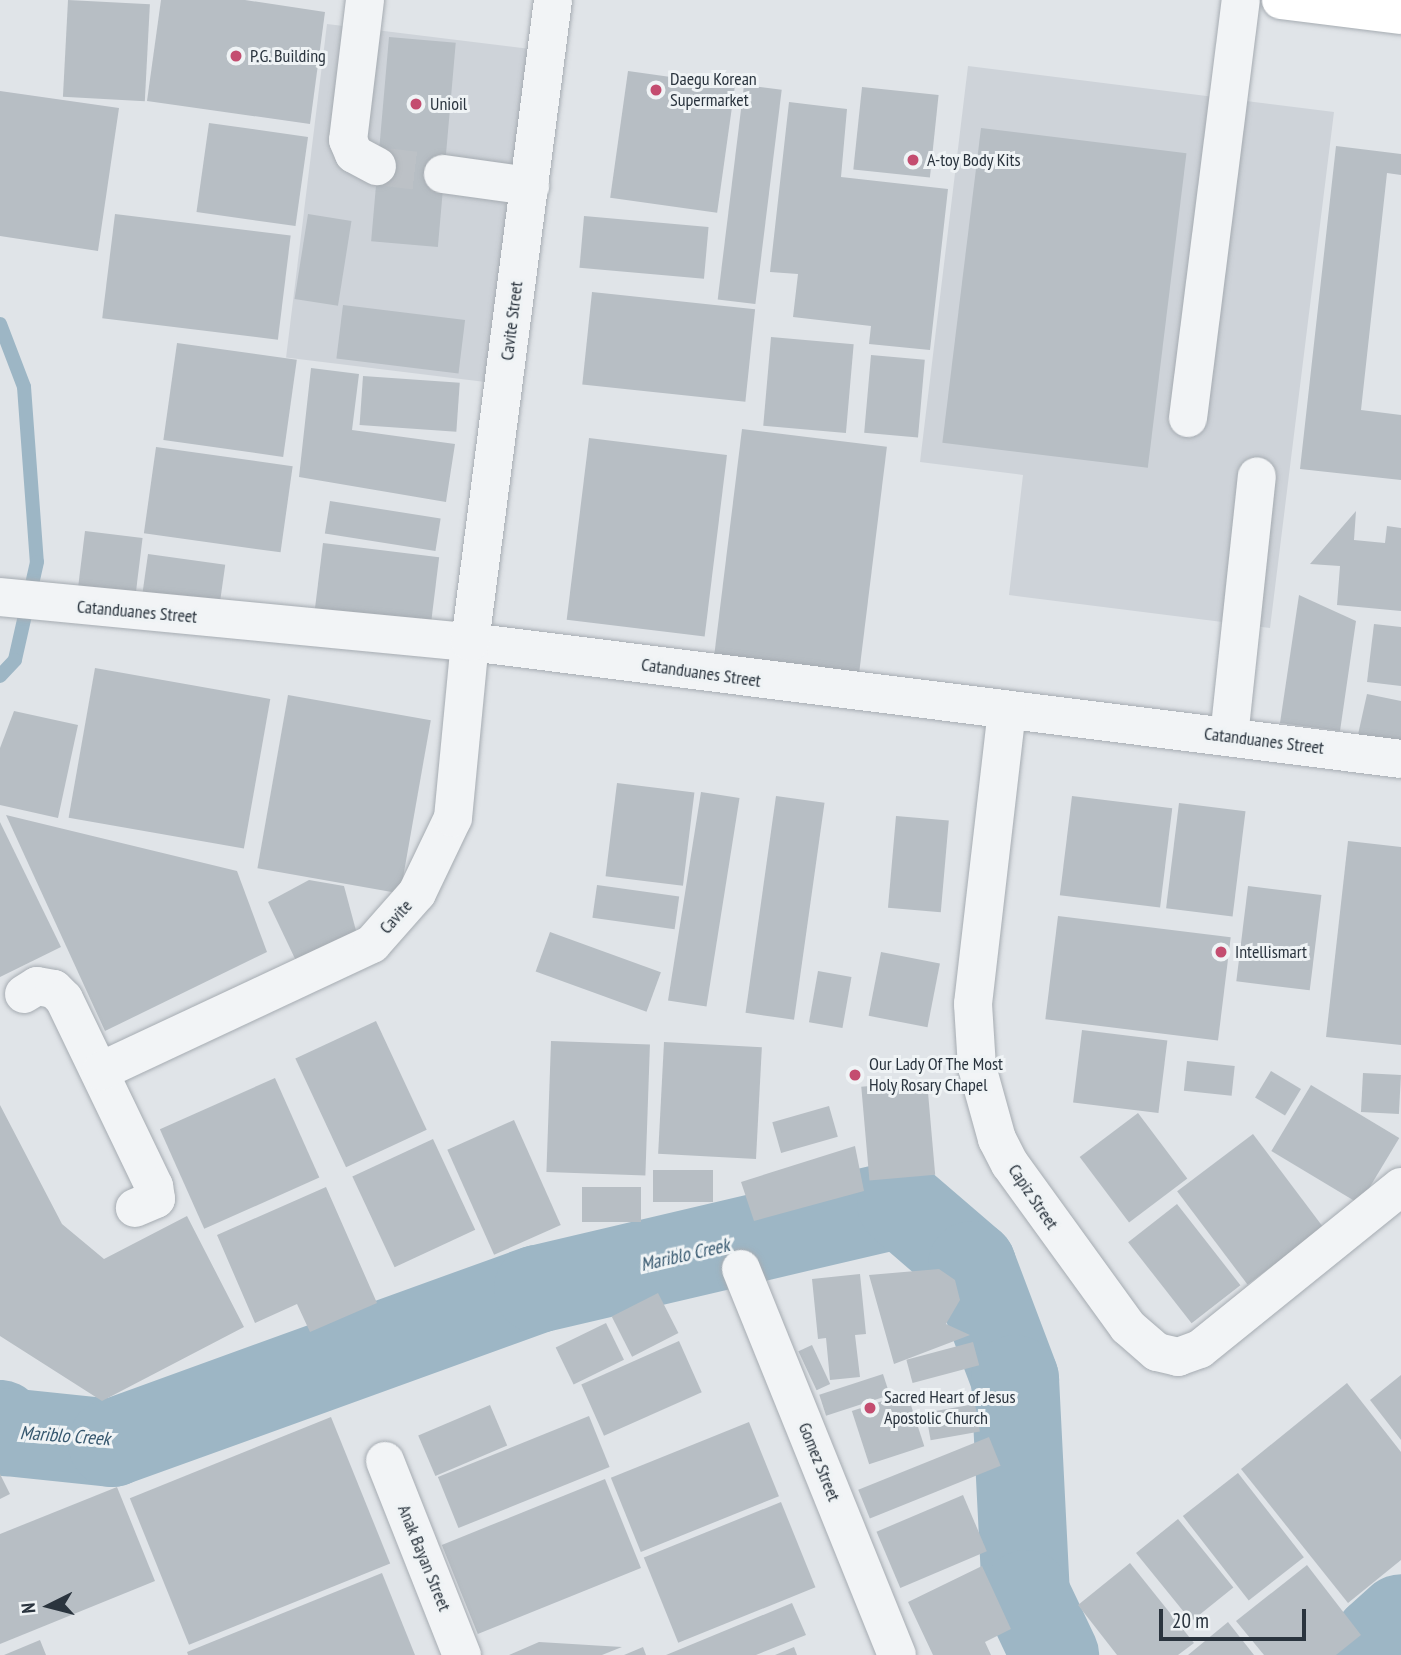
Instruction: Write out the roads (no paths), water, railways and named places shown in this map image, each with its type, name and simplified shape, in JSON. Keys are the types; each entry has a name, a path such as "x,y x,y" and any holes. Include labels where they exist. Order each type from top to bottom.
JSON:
{"main road":[{"path":"1281,0 1393,10"}],"street":[{"path":"365,0 348,140 354,154 377,166"},
{"name":"Cavite Street","path":"470,642 553,0"},
{"path":"1188,418 1241,0"},
{"path":"443,174 530,186"},
{"path":"1229,737 1257,476"},
{"name":"Catanduanes Street","path":"3,597 82,607 470,642 1401,759"},
{"name":"Cavite","path":"101,1071 372,944 417,893 453,818 470,642"},
{"name":"Capiz Street","path":"1007,710 973,1003 977,1067 997,1139 1010,1164 1128,1327 1157,1352 1178,1357 1200,1349 1401,1186"},
{"path":"24,994 37,986 54,989 101,1071 154,1186 156,1199 135,1208"},
{"name":"Gomez Street","path":"741,1269 897,1655"},
{"name":"Anak Bayan Street","path":"385,1461 462,1655"}],"waterway":[{"path":"0,324 24,387 37,562 15,660 0,676"},
{"name":"Mariblo Creek","path":"0,1424 7,1432 112,1443 538,1289 901,1204 972,1265 1015,1379 1026,1594 1055,1655"},
{"name":"Mariblo Creek","path":"1371,1655 1378,1639 1401,1618"}],"tunnel":[{"path":"377,166 443,174"}],"place":[{"name":"P.G. Building","path":"236,56"},
{"name":"Daegu Korean Supermarket","path":"656,90"},
{"name":"Unioil","path":"416,104"},
{"name":"A-toy Body Kits","path":"913,160"},
{"name":"Intellismart","path":"1221,952"},
{"name":"Our Lady Of The Most Holy Rosary Chapel","path":"855,1075"},
{"name":"Sacred Heart of Jesus Apostolic Church","path":"870,1408"}]}
